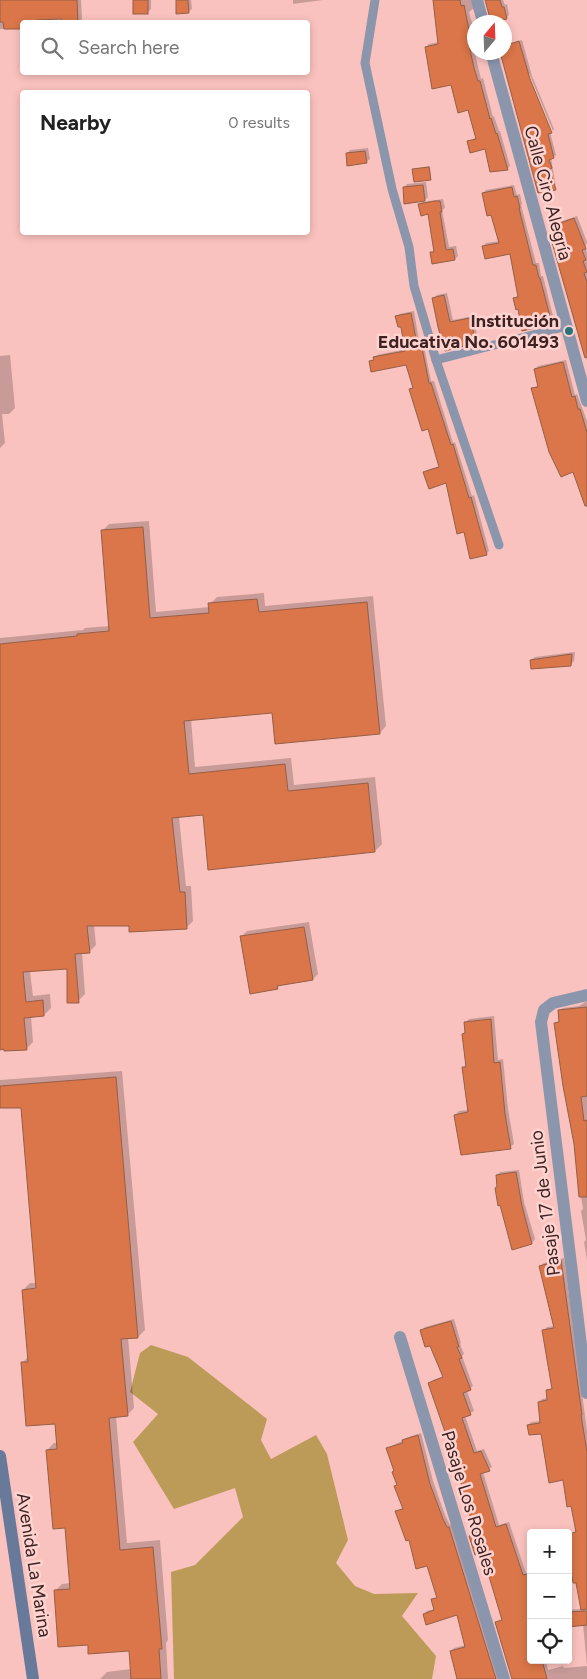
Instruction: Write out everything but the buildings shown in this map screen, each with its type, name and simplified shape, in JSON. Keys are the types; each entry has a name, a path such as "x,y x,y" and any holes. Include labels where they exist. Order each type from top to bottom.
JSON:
{"main road":[{"name":"Avenida La Marina","path":"0,1456 33,1679"}],"street":[{"path":"477,0 481,15"},
{"name":"Calle Ciro Alegría","path":"493,60 587,401"},
{"name":"Pasaje 17 de Junio","path":"587,995 553,1003 544,1010 540,1022 581,1310 587,1393"},
{"name":"Pasaje Los Rosales","path":"400,1337 504,1679"}],"lane":[{"path":"375,0 365,63 392,189 409,247 414,286 436,360 499,545"},
{"path":"436,360 567,326"}],"shaded area":[{"path":"151,1345 188,1357 267,1419 261,1440 271,1459 316,1435 327,1454 348,1540 336,1563 355,1586 374,1594 418,1593 402,1616 436,1656 432,1679 174,1679 171,1572 195,1565 243,1517 235,1488 174,1509 133,1442 158,1414 130,1392 140,1353"}],"place":[{"name":"Institución Educativa No. 601493","path":"569,331"}]}
